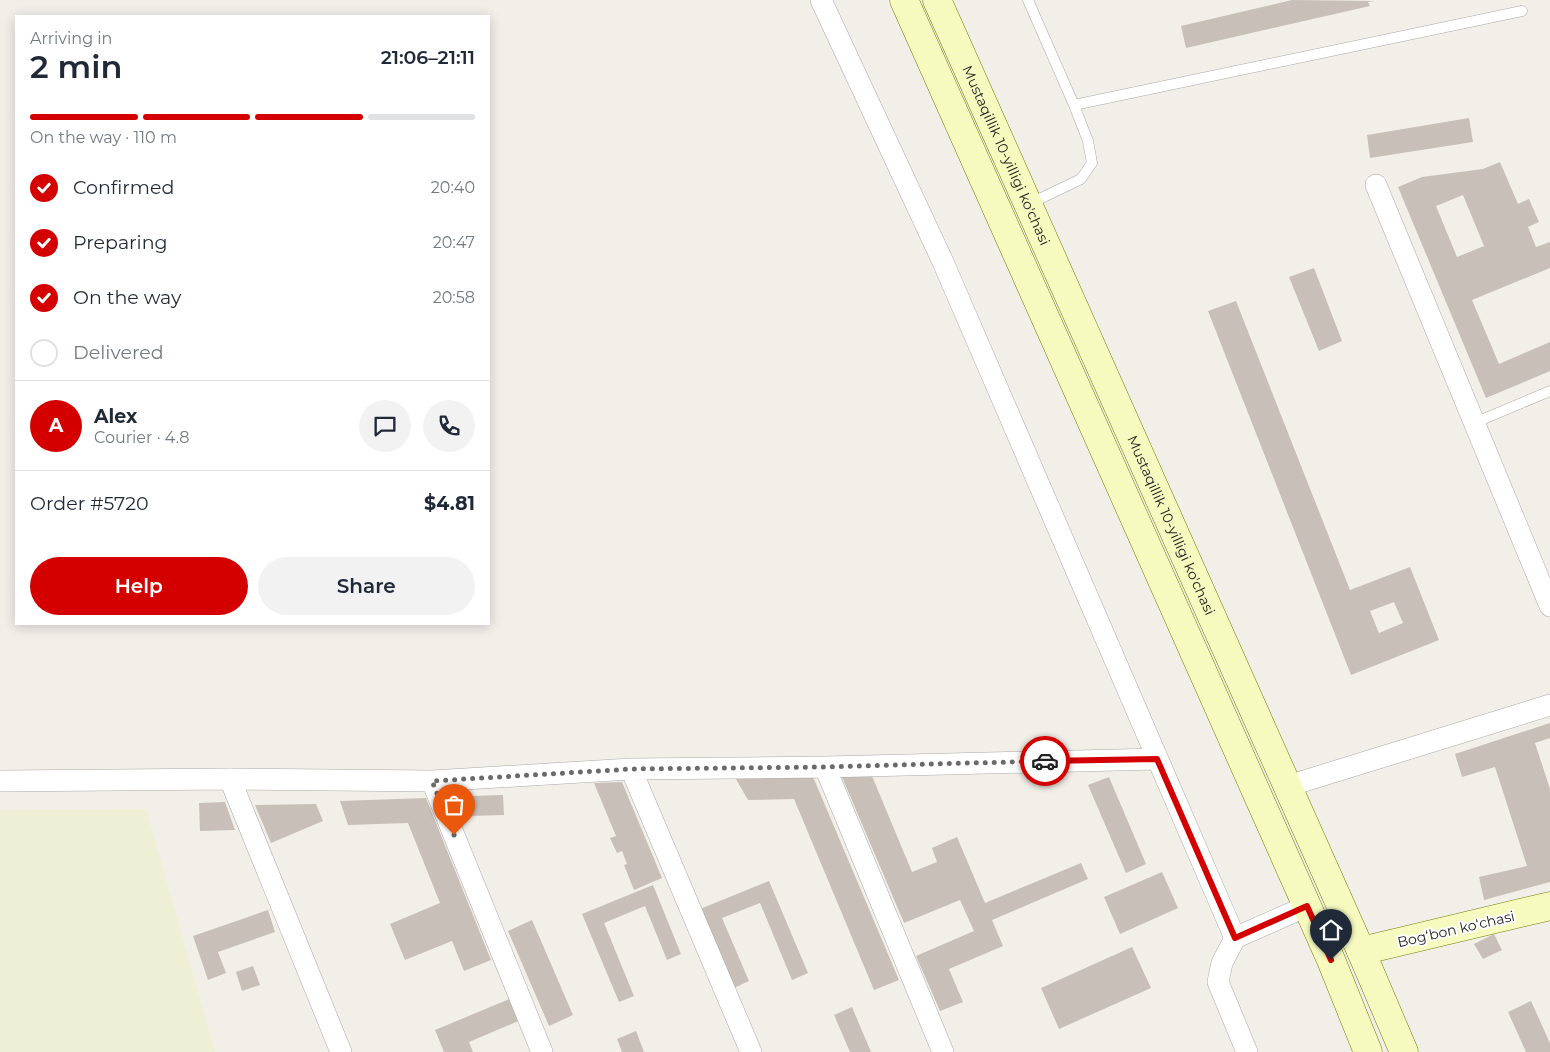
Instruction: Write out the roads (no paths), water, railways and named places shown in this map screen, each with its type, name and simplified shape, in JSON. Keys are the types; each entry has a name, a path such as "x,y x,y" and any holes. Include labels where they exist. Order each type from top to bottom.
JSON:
{"main road":[{"path":"904,0 1331,960 1368,1052"},
{"name":"Mustaqillik 10-yilligi ko'chasi","path":"937,0 1288,786 1404,1052"},
{"name":"Bogʻbon koʻchasi","path":"1361,951 1550,906"}],"street":[{"path":"821,0 943,262 1235,938"},
{"path":"1376,185 1550,606"},
{"path":"1288,786 1550,704"},
{"path":"0,781 230,779 432,781 631,769 825,767 1157,759"},
{"path":"825,767 944,1052"},
{"path":"631,769 751,1052"},
{"path":"230,779 341,1052"},
{"path":"432,781 542,1052"},
{"path":"1247,1052 1218,982 1222,963 1235,938 1307,906"}],"lane":[{"path":"1028,0 1074,105 1088,141 1092,162 1081,180 1028,204"},
{"path":"1074,105 1522,11"},
{"path":"1474,423 1550,391"}]}
